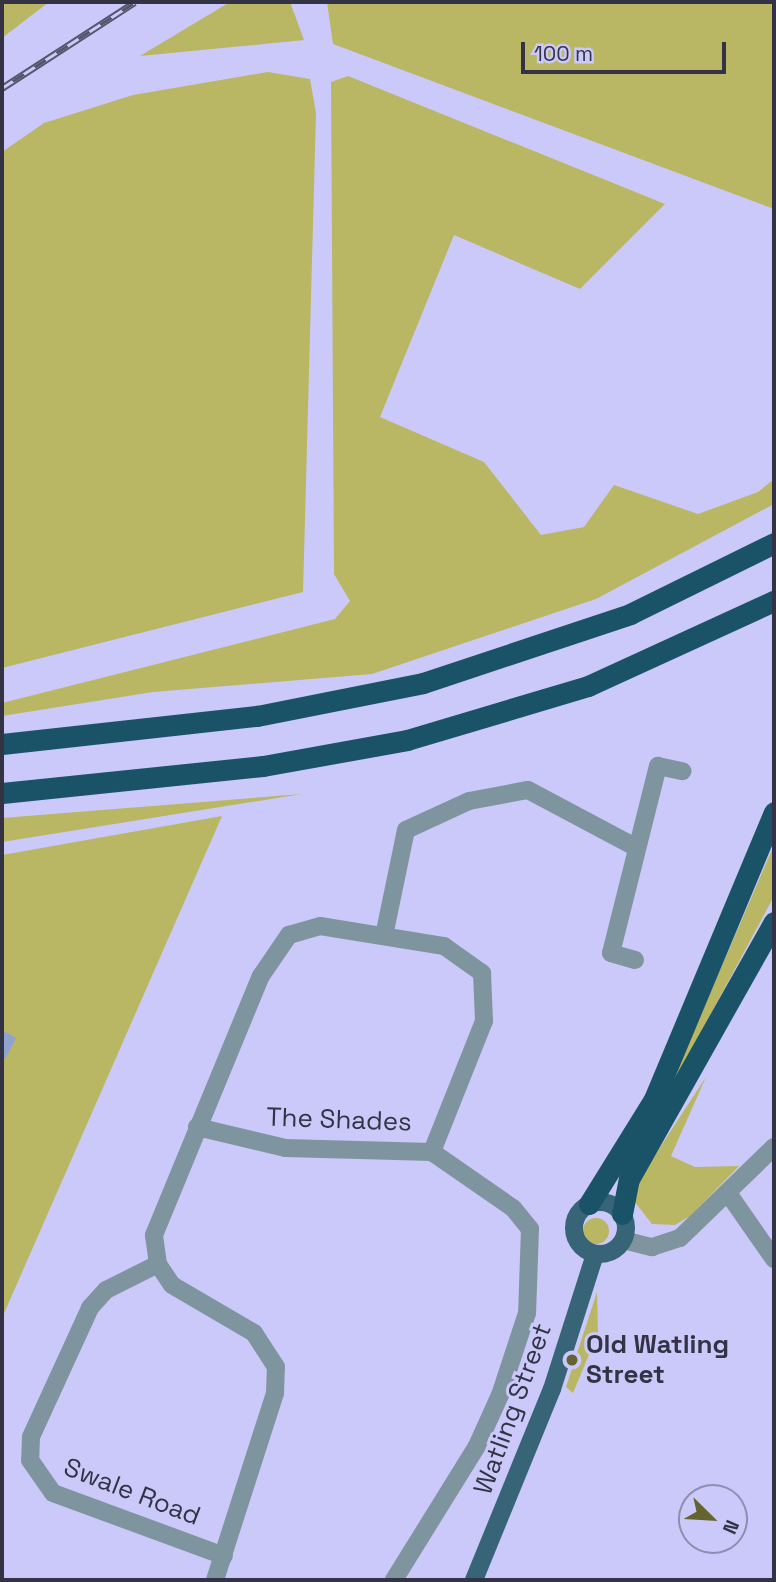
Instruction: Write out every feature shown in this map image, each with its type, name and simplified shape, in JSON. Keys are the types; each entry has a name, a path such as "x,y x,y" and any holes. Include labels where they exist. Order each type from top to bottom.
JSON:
{"highway":[{"path":"2,744 257,716 423,683 630,614 774,542"},
{"path":"2,793 263,766 407,740 588,686 774,601"},
{"path":"589,1204 654,1099 774,812"},
{"path":"622,1214 629,1179 774,922"}],"main road":[{"path":"604,1202 622,1214 623,1240 608,1254 595,1254 581,1246 574,1231 589,1204 604,1202"},
{"name":"Watling Street","path":"474,1580 552,1389 595,1254"}],"street":[{"path":"635,960 611,953 637,848 658,766 682,771"},
{"path":"384,936 406,830 469,801 528,790 637,848"},
{"path":"215,1580 275,1393 276,1367 258,1336 176,1288 158,1264 156,1227 197,1127 281,942 314,926 454,949 474,963 486,985 484,1021 432,1152"},
{"name":"The Shades","path":"197,1127 285,1148 432,1152 520,1213 532,1237 533,1259 527,1313 493,1413 394,1580"},
{"path":"623,1240 669,1244 730,1196 774,1147"},
{"path":"730,1196 774,1259"},
{"name":"Swale Road","path":"158,1264 106,1290 90,1308 31,1437 30,1460 53,1493 224,1556"}],"shaded area":[{"path":"2,2 49,2 2,38"},
{"path":"230,2 290,2 304,40 140,56"},
{"path":"327,2 774,2 774,209 333,44"},
{"path":"268,72 310,79 316,113 303,592 2,668 2,152 44,123 133,95"},
{"path":"348,76 665,204 580,289 454,235 380,417 484,462 541,535 584,527 614,485 698,514 758,492 774,479 774,504 596,599 372,674 153,692 2,716 2,703 335,619 350,601 334,574 331,82"},
{"path":"302,794 2,842 2,818"},
{"path":"222,816 2,1318 2,855"},
{"path":"774,845 774,896 661,1107"},
{"path":"706,1077 671,1156 695,1167 739,1166 690,1216 675,1225 652,1224 634,1201 640,1178"},
{"path":"596,1218 605,1222 609,1231 605,1240 596,1244 587,1240 583,1231 587,1222"},
{"path":"597,1292 598,1333 573,1393 566,1387"}],"building":[{"path":"2,1030 16,1038 5,1059 2,1057"}],"railway":[{"path":"2,88 135,2"}],"place":[{"name":"Old Watling Street","path":"572,1360"}]}
